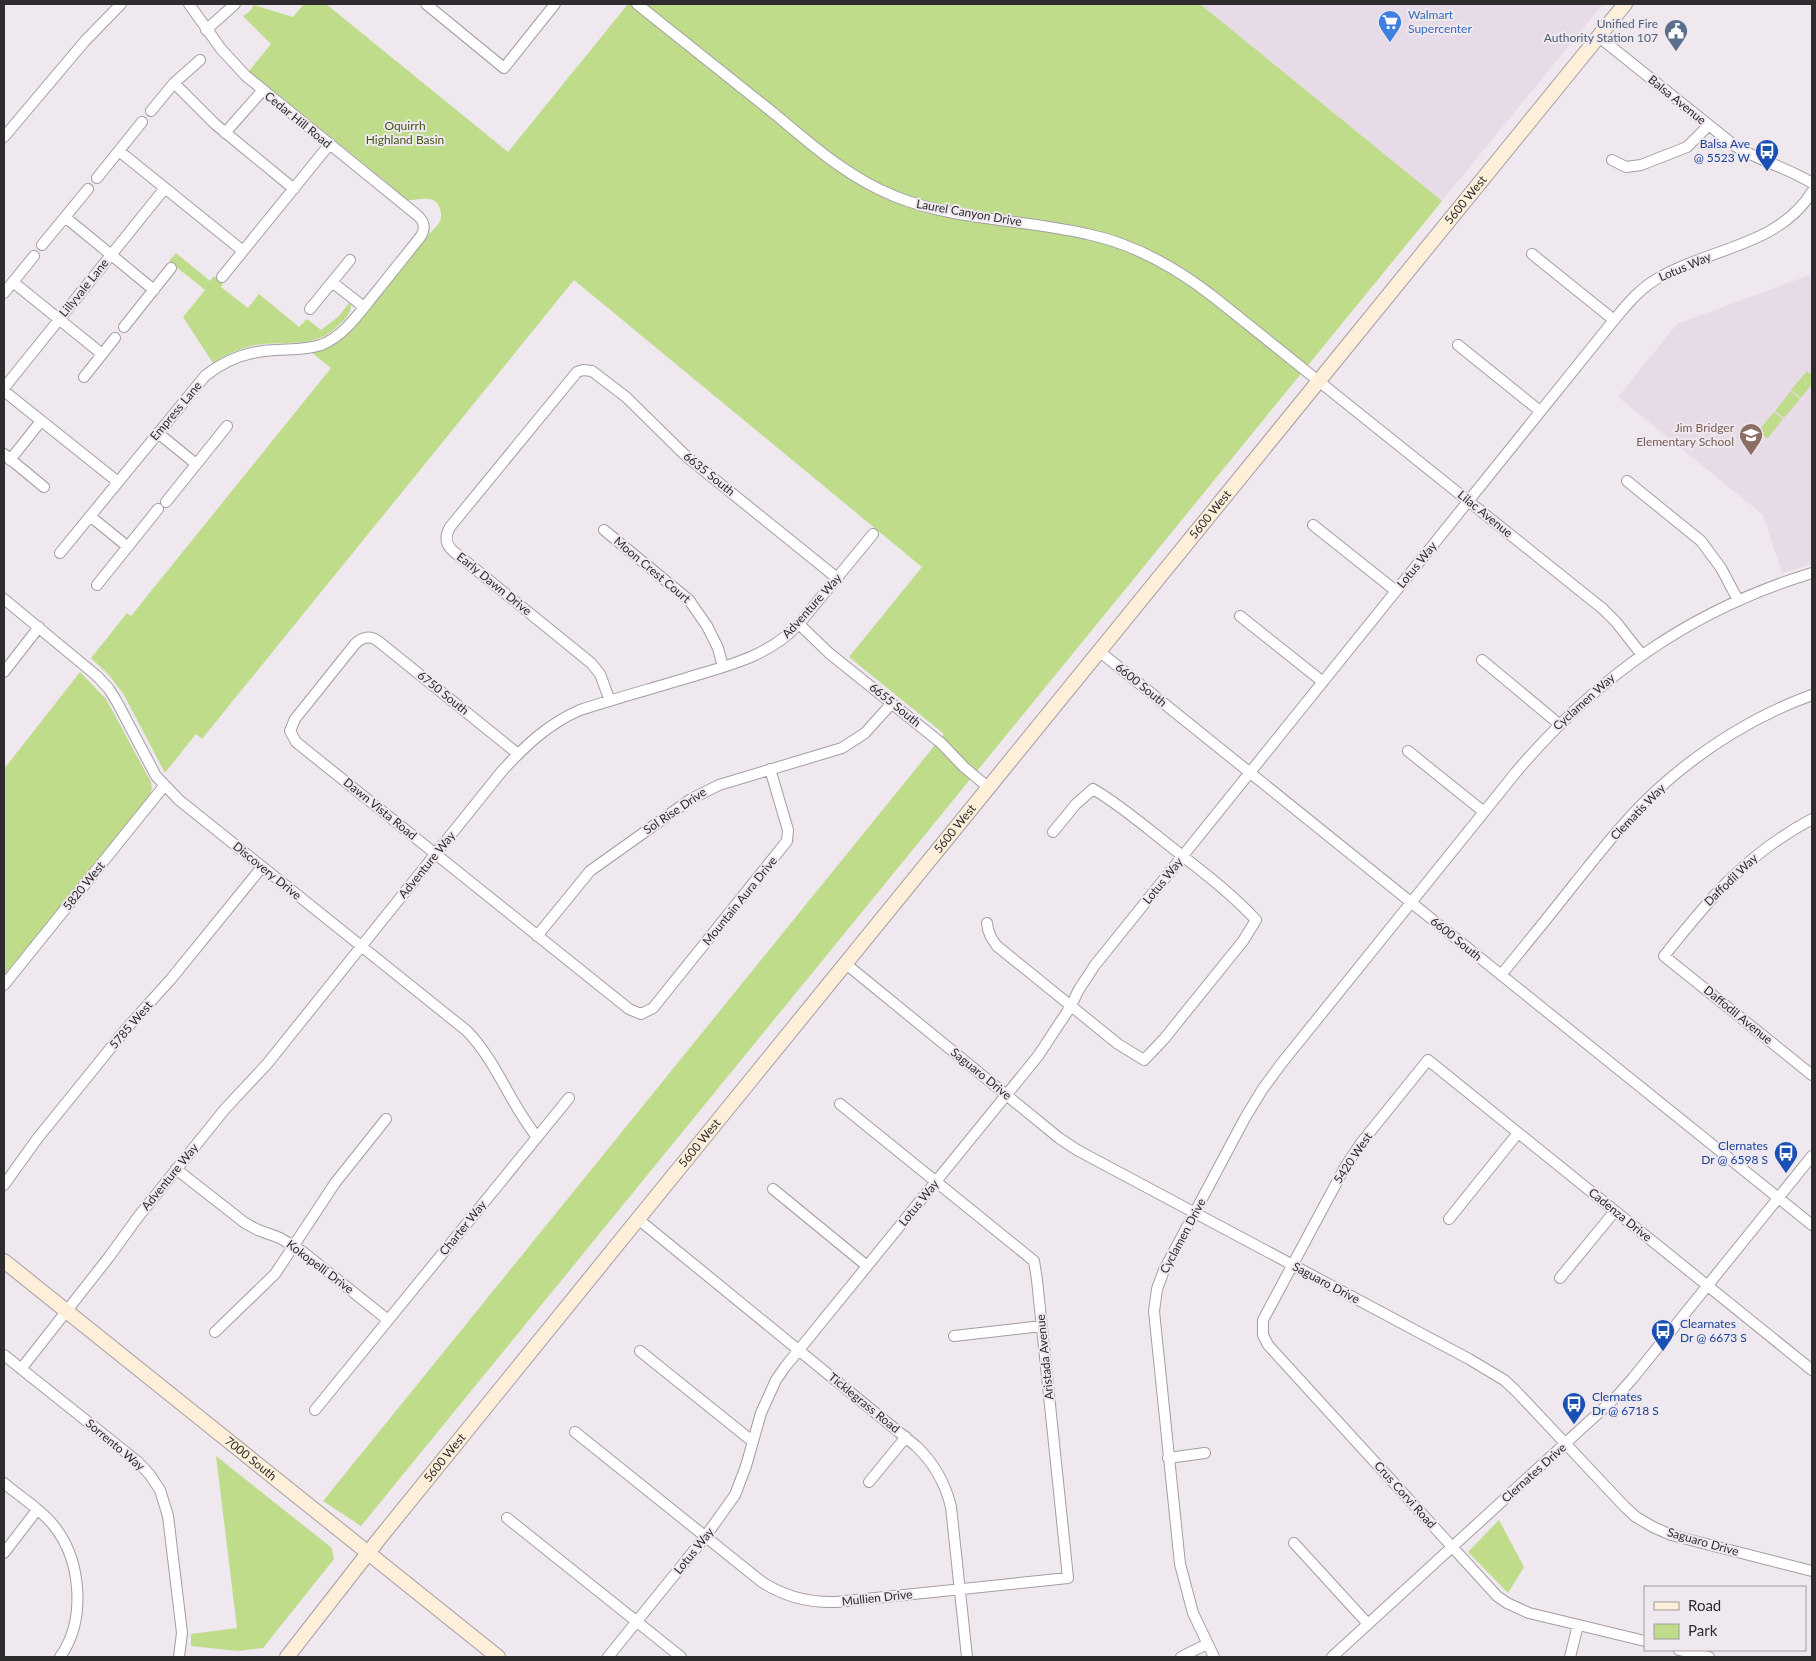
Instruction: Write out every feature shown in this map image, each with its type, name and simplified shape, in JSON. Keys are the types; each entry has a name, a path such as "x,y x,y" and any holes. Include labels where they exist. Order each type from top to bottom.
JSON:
{"main road":[{"name":"5600 West","path":"287,1657 638,1219 1320,382 1625,4"},
{"name":"7000 South","path":"4,1261 498,1657"}],"street":[{"path":"4,137 85,41 121,4"},
{"name":"Cedar Hill Road","path":"190,4 206,30 229,59 262,91 422,220"},
{"path":"206,30 236,4"},
{"path":"426,4 504,68 554,4"},
{"name":"Laurel Canyon Drive","path":"637,4 835,163 863,181 894,196 926,207 1075,231 1136,249 1169,266 1198,285 1320,382"},
{"name":"Balsa Avenue","path":"1599,37 1708,126 1744,152 1812,183"},
{"path":"151,111 174,83 200,60"},
{"path":"174,83 225,134 294,188"},
{"path":"225,134 262,91"},
{"path":"97,178 142,122"},
{"path":"1612,160 1626,167 1641,165 1687,147 1708,126"},
{"path":"222,277 329,144"},
{"path":"118,151 243,251"},
{"name":"Lillyvale Lane","path":"4,389 165,188"},
{"path":"42,245 88,189"},
{"name":"Lotus Way","path":"608,1657 705,1537 735,1495 742,1481 761,1413 780,1374 1038,1056 1095,965 1614,320 1640,291 1654,280 1671,271 1769,232 1792,216 1812,192"},
{"path":"65,217 154,290"},
{"name":"Empress Lane","path":"60,553 199,383 219,366 235,358 254,352 304,349 332,340 343,332 421,236 424,230 422,220"},
{"path":"1532,254 1614,320"},
{"path":"4,293 34,256"},
{"path":"310,309 350,260"},
{"path":"124,327 172,268"},
{"path":"13,282 102,354"},
{"path":"332,282 364,307"},
{"path":"84,377 115,338"},
{"path":"1458,345 1540,411"},
{"name":"6635 South","path":"583,370 592,371 626,397 687,458 838,578"},
{"name":"Early Dawn Drive","path":"583,370 577,372 566,384 450,527 446,540 448,546 453,551 591,662 600,674 610,701"},
{"name":"Lilac Avenue","path":"1320,382 1610,615 1642,655"},
{"path":"4,389 118,482"},
{"path":"41,421 7,457 44,487"},
{"path":"98,585 227,426"},
{"path":"158,433 196,464"},
{"path":"1627,481 1701,541 1722,568 1738,600"},
{"path":"90,516 128,547"},
{"path":"1313,525 1396,591"},
{"name":"Moon Crest Court","path":"604,530 689,600 707,626 718,648 723,667"},
{"name":"Adventure Way","path":"21,1369 176,1169 230,1104 267,1064 518,754 539,734 558,721 580,710 743,661 764,652 782,640 799,624 873,534"},
{"name":"Cyclamen Way","path":"1412,903 1526,760 1559,724 1595,690 1642,655 1688,625 1765,588 1812,573"},
{"name":"Discovery Drive","path":"4,599 97,676 109,689 156,776 179,800 467,1031 488,1058 524,1121 537,1137"},
{"path":"1240,616 1323,682"},
{"name":"6655 South","path":"799,624 829,653 941,743 964,767 989,788"},
{"path":"4,672 39,627"},
{"name":"6750 South","path":"367,637 378,641 518,754"},
{"name":"Dawn Vista Road","path":"367,637 355,644 295,719 290,728 290,734 296,742 629,1010 642,1014"},
{"name":"6600 South","path":"1100,652 1812,1225"},
{"path":"1482,660 1559,724"},
{"name":"Clematis Way","path":"1501,975 1616,832 1658,789 1691,762 1733,733 1763,716 1812,695"},
{"name":"Sol Rise Drive","path":"537,936 586,876 608,857 704,791 848,744 871,728 892,703"},
{"path":"1408,751 1484,812"},
{"name":"Mountain Aura Drive","path":"642,1014 653,1008 787,840 788,832 770,769"},
{"name":"5820 West","path":"4,985 164,786"},
{"path":"987,923 990,938 997,946 1118,1044 1144,1060 1164,1039 1256,920 1238,901 1183,856 1115,802 1093,789 1076,804 1053,832"},
{"name":"Daffodil Way","path":"1664,956 1702,907 1732,875 1777,839 1812,819"},
{"name":"5785 West","path":"4,1186 37,1139 126,1029 166,985 262,867"},
{"name":"Cyclamen Drive","path":"1214,1657 1193,1613 1180,1564 1154,1321 1154,1299 1162,1274 1245,1118 1272,1077 1412,903"},
{"name":"Daffodil Avenue","path":"1664,956 1812,1075"},
{"name":"Saguaro Drive","path":"846,964 1059,1138 1077,1150 1498,1376 1516,1390 1626,1507 1653,1527 1671,1535 1812,1571"},
{"name":"Cadenza Drive","path":"1428,1060 1812,1370"},
{"name":"5420 West","path":"1292,1265 1344,1167 1428,1060"},
{"name":"Charter Way","path":"315,1410 569,1098"},
{"name":"Aristada Avenue","path":"840,1104 1034,1261 1068,1578"},
{"path":"215,1332 268,1281 294,1246 335,1183 386,1119"},
{"path":"1449,1219 1518,1133"},
{"name":"Clernates Drive","path":"1332,1657 1624,1388 1812,1156"},
{"name":"Kokopelli Drive","path":"176,1169 245,1223 294,1246 388,1320"},
{"path":"772,1189 867,1266"},
{"path":"1560,1278 1615,1211"},
{"name":"Ticklegrass Road","path":"638,1219 906,1437 930,1460 945,1487 952,1512 967,1657"},
{"name":"Crus Corvi Road","path":"1292,1265 1263,1320 1262,1328 1265,1340 1276,1355 1452,1548 1507,1603 1529,1613 1644,1641"},
{"path":"954,1336 1042,1326"},
{"path":"640,1351 752,1441"},
{"name":"Sorrento Way","path":"4,1355 138,1462 160,1490 168,1516 182,1633 179,1657"},
{"name":"Mullien Drive","path":"575,1432 762,1582 781,1593 801,1600 836,1602 1068,1578"},
{"path":"869,1482 906,1437"},
{"path":"1168,1458 1205,1452"},
{"path":"4,1484 54,1525 70,1555 78,1603 76,1623 70,1642 60,1657"},
{"path":"4,1553 37,1510"},
{"path":"507,1518 681,1657"},
{"path":"1294,1543 1368,1624"},
{"path":"1570,1657 1578,1625"},
{"path":"1180,1657 1207,1644"},
{"path":"1683,1651 1709,1657"}],"shaded area":[{"path":"1200,4 1603,4 1442,201"},
{"name":"Jim Bridger Elementary School","path":"1812,274 1812,564 1782,573 1763,515 1618,397 1677,324"}],"green space":[{"name":"Oquirrh Highland Basin","path":"304,4 326,4 508,152 628,4 1200,4 1442,201 361,1526 323,1501 944,734 849,657 922,567 574,280 202,739 196,734 165,773 124,695 109,675 91,658 127,613 131,616 331,368 312,353 332,346 348,333 441,219 439,206 435,201 430,199 404,199 390,185 249,71 271,44 243,16 254,5 293,17"},
{"path":"176,253 210,281 214,276 223,283 221,287 248,308 259,294 299,327 307,319 321,330 339,316 349,303 351,305 350,311 339,325 330,333 320,338 310,341 250,346 228,354 213,363 183,317 205,290 169,261"},
{"path":"1807,371 1812,375 1812,384 1801,398 1791,390"},
{"path":"1791,391 1800,399 1784,418 1775,411"},
{"path":"1774,412 1783,419 1767,439 1758,431"},
{"path":"80,672 106,699 151,782 150,796 4,976 4,769"},
{"path":"216,1456 332,1548 334,1559 263,1648 238,1651 191,1646 191,1634 237,1628"},
{"path":"1499,1520 1524,1567 1508,1593 1468,1552"}],"place":[{"name":"Walmart Supercenter","path":"1390,43"},
{"name":"Unified Fire Authority Station 107","path":"1676,52"},
{"name":"Balsa Ave @ 5523 W","path":"1767,172"},
{"name":"Jim Bridger Elementary School","path":"1751,456"},
{"name":"Clernates Dr @ 6598 S","path":"1786,1174"},
{"name":"Clearnates Dr @ 6673 S","path":"1663,1352"},
{"name":"Clernates Dr @ 6718 S","path":"1574,1425"}]}
